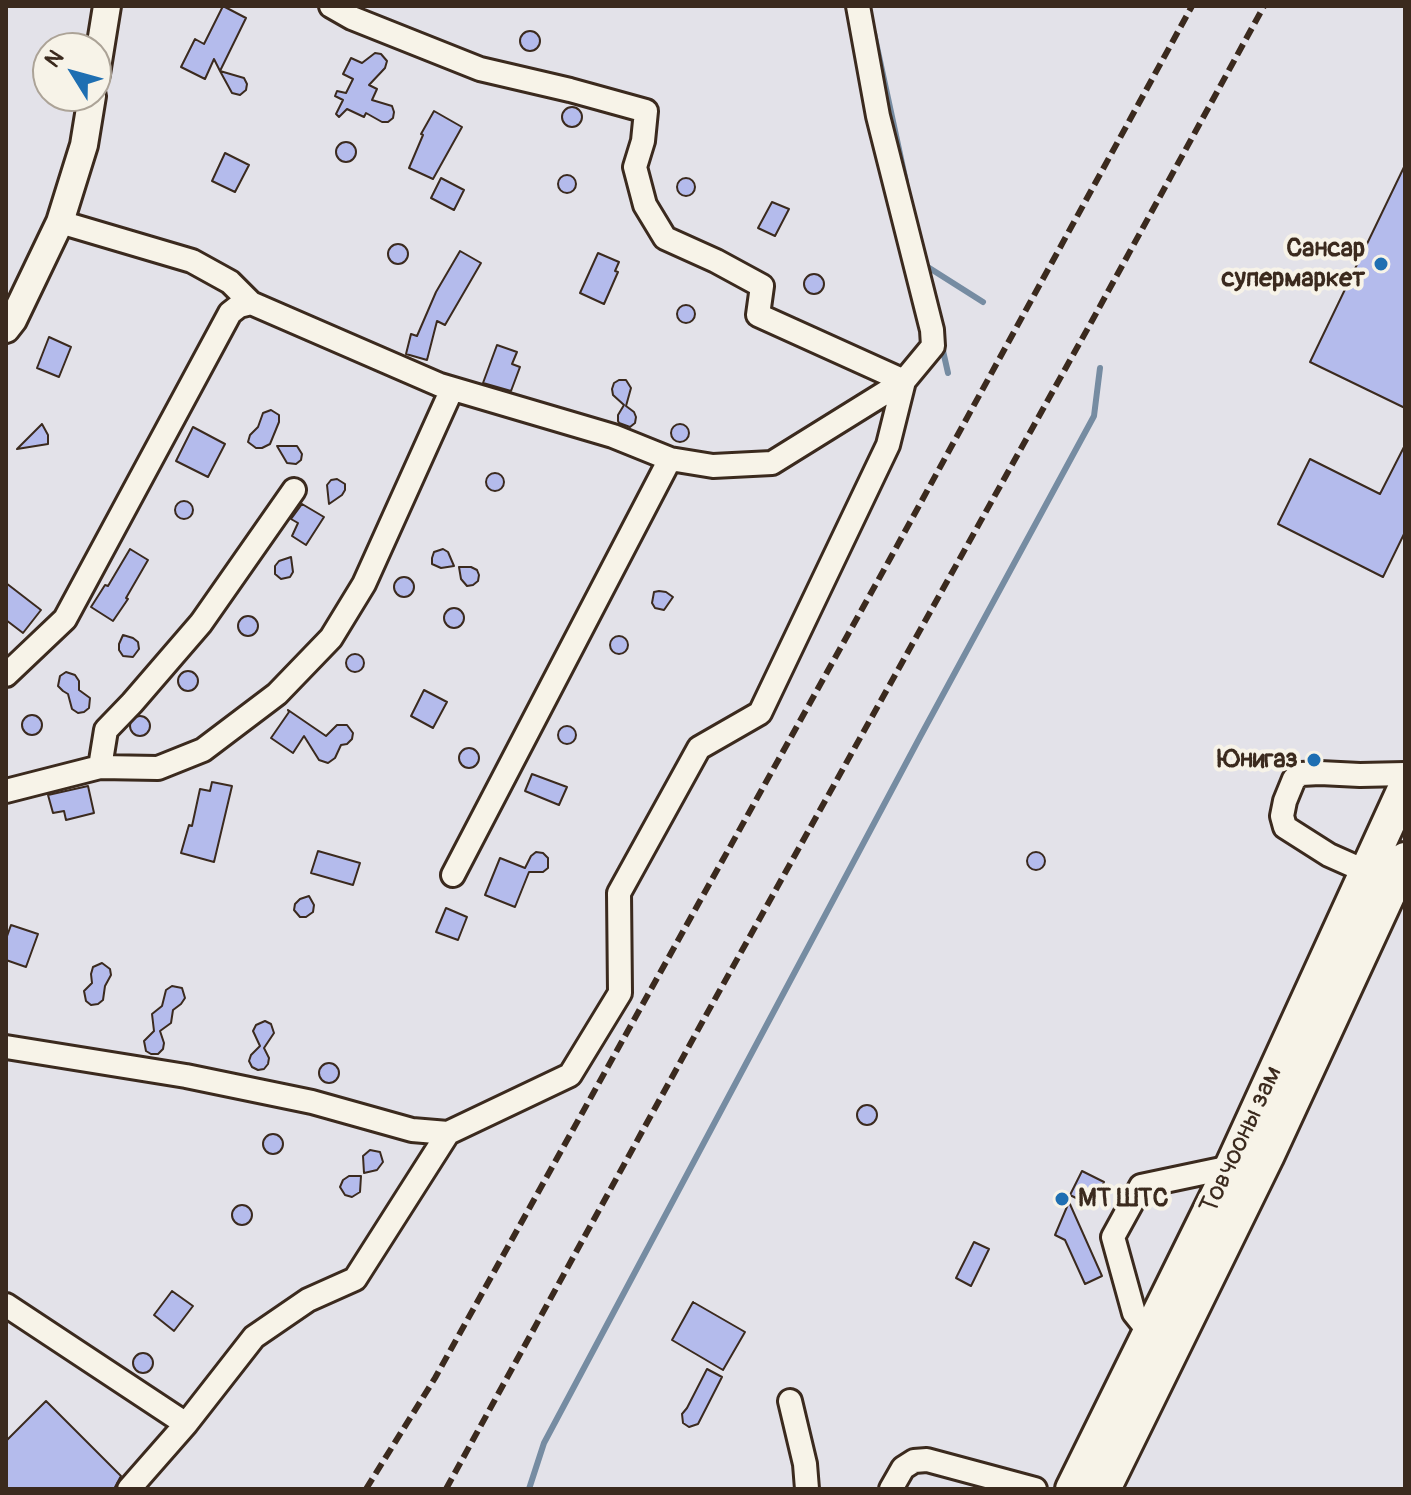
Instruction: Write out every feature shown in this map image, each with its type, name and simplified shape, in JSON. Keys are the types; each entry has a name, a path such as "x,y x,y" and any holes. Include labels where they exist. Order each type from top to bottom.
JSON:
{"highway":[{"name":"Товчооны зам","path":"1072,1489 1231,1167 1405,787"},
{"name":"Товчооны зам","path":"1104,1489 1267,1157 1405,859"}],"main road":[{"path":"103,32 107,6"},
{"path":"6,329 60,222 84,145 89,112"}],"street":[{"path":"331,6 352,18 480,69 646,111 643,141 635,167 645,205 665,238 762,286 758,315 904,381"},
{"path":"60,222 192,261 230,282 251,303 452,389 613,436 670,459 713,466 772,463 904,381 933,346 932,330 878,116 858,6"},
{"path":"6,675 65,619 230,313 239,306 251,303"},
{"path":"6,1047 186,1076 312,1102 412,1130 448,1133 570,1075 620,993 619,893 699,748 760,713 888,445 904,381"},
{"path":"6,791 100,767 158,768 203,750 277,694 331,638 364,584 452,389"},
{"path":"453,875 670,459"},
{"path":"100,767 106,730 201,623 294,490"},
{"path":"1365,871 1329,855 1285,827 1282,816 1294,779 1301,774 1405,774"},
{"path":"129,1489 186,1424 254,1337 308,1300 355,1279 448,1133"},
{"path":"1150,1333 1134,1313 1113,1237 1141,1186 1231,1167"},
{"path":"6,1305 186,1424"},
{"path":"790,1401 805,1464 807,1489"},
{"path":"891,1489 903,1468 914,1461 927,1460 962,1480 1035,1489"}],"building":[{"path":"223,6 246,18 220,71 214,59 205,79 181,67 195,39 204,44"},
{"path":"530,31 537,34 540,41 537,48 530,51 523,48 520,41 523,34"},
{"path":"375,53 381,54 387,61 385,68 369,85 377,89 372,100 392,106 393,118 382,122 366,113 364,117 347,109 339,117 336,114 343,100 335,96 337,91 346,93 353,79 343,74 351,58 362,63"},
{"path":"220,71 244,78 246,90 240,95 232,93"},
{"path":"572,107 579,110 582,117 579,124 572,127 565,124 562,117 565,110"},
{"path":"434,111 462,127 433,179 409,168 421,134"},
{"path":"346,142 353,145 356,152 353,159 346,162 339,159 336,152 339,145"},
{"path":"225,153 249,165 235,192 212,181"},
{"name":"Сансар супермаркет","path":"1405,165 1405,408 1310,362"},
{"path":"563,175 571,175 576,184 574,191 563,193 558,188 558,180"},
{"path":"441,178 464,190 454,210 431,198"},
{"path":"682,178 690,178 695,187 693,194 682,196 677,191 677,183"},
{"path":"772,202 789,209 775,236 758,228"},
{"path":"398,244 405,247 408,254 405,261 398,264 391,261 388,254 391,247"},
{"path":"460,251 481,263 445,325 437,321 427,360 406,354 411,334 417,336 436,292"},
{"path":"598,253 619,262 615,271 618,272 604,304 580,293"},
{"path":"814,274 821,277 824,284 821,291 814,294 807,291 804,284 807,277"},
{"path":"682,305 690,305 695,314 693,321 682,323 677,318 677,310"},
{"path":"49,337 71,347 59,377 37,368"},
{"path":"497,345 517,352 512,364 520,367 511,391 483,383"},
{"path":"619,380 626,380 631,388 626,406 636,417 630,427 618,421 624,405 613,395 612,389"},
{"path":"271,410 279,415 279,422 270,444 256,448 248,442 250,435 258,427 263,413"},
{"path":"42,424 48,435 48,444 17,449"},
{"path":"676,424 684,424 689,433 687,440 676,442 671,437 671,429"},
{"path":"193,427 225,444 208,477 176,461"},
{"path":"1405,445 1405,532 1383,577 1278,524 1310,459 1380,494"},
{"path":"277,446 297,446 302,454 301,460 296,464 287,463"},
{"path":"491,473 499,473 504,482 502,489 491,491 486,486 486,478"},
{"path":"337,479 345,484 345,490 329,504 327,485"},
{"path":"180,501 188,501 193,510 191,517 180,519 175,514 175,506"},
{"path":"302,504 324,517 306,545 292,536 298,523 291,519"},
{"path":"130,549 148,560 113,621 91,607"},
{"path":"443,549 448,552 454,566 441,568 432,564 434,552"},
{"path":"291,557 293,572 290,577 281,579 275,574 275,566"},
{"path":"459,567 477,570 478,581 467,586 461,579"},
{"path":"404,577 411,580 414,587 411,594 404,597 397,594 394,587 397,580"},
{"path":"6,583 41,610 23,633 6,620"},
{"path":"654,592 673,597 664,610 655,608 652,603"},
{"path":"454,608 461,611 464,618 461,625 454,628 447,625 444,618 447,611"},
{"path":"244,616 252,616 258,626 252,636 244,636 238,630 238,622"},
{"path":"123,635 138,642 139,649 133,657 123,656 119,650"},
{"path":"615,636 623,636 628,645 626,652 615,654 610,649 610,641"},
{"path":"351,654 359,654 364,663 362,670 351,672 346,667 346,659"},
{"path":"184,671 192,671 198,681 192,691 184,691 178,685 178,677"},
{"path":"66,672 75,675 79,690 90,698 89,708 84,712 78,713 72,709 68,694 58,686 60,676"},
{"path":"424,690 447,702 433,728 411,716"},
{"path":"288,710 326,736 337,725 347,725 353,733 352,739 341,745 335,758 328,763 319,760 304,736 293,753 271,738"},
{"path":"28,715 36,715 42,725 36,735 28,735 22,729 22,721"},
{"path":"140,716 147,719 150,726 147,733 140,736 133,733 130,726 133,719"},
{"path":"563,726 571,726 576,735 574,742 563,744 558,739 558,731"},
{"path":"465,748 473,748 479,758 473,768 465,768 459,762 459,754"},
{"path":"532,774 567,787 559,805 525,791"},
{"path":"212,782 232,786 214,862 181,853 189,825 192,826 200,789 210,791"},
{"path":"88,786 94,813 66,820 64,811 53,813 48,795"},
{"path":"318,851 360,863 353,885 311,873"},
{"path":"536,852 548,858 548,868 543,872 529,872 515,907 485,895 500,858 525,868"},
{"path":"1032,852 1040,852 1045,861 1043,868 1032,870 1027,865 1027,857"},
{"path":"309,896 314,905 313,912 300,917 294,910 295,904"},
{"path":"446,908 467,917 458,940 436,932"},
{"path":"11,925 38,934 26,967 6,960 6,939"},
{"path":"102,963 110,969 111,975 103,1000 91,1005 86,1001 84,991 92,983 93,967"},
{"path":"172,986 182,988 185,998 173,1010 171,1023 160,1031 163,1049 158,1054 151,1054 146,1051 144,1041 154,1031 152,1014 162,1006 166,990"},
{"path":"265,1021 271,1024 274,1033 264,1048 269,1058 268,1064 258,1070 249,1061 260,1046 253,1031 256,1025"},
{"path":"325,1063 333,1063 339,1073 333,1083 325,1083 319,1077 319,1069"},
{"path":"863,1105 871,1105 877,1115 871,1125 863,1125 857,1119 857,1111"},
{"path":"269,1134 277,1134 283,1144 277,1154 269,1154 263,1148 263,1140"},
{"path":"370,1150 380,1152 383,1162 377,1170 364,1173 363,1156"},
{"path":"1082,1171 1104,1182 1092,1206 1070,1195"},
{"path":"349,1176 361,1176 360,1192 352,1197 345,1195 340,1187"},
{"path":"1069,1202 1102,1276 1085,1284 1065,1240 1055,1235"},
{"path":"238,1205 246,1205 252,1215 246,1225 238,1225 232,1219 232,1211"},
{"path":"974,1242 989,1249 971,1286 956,1278"},
{"path":"172,1291 193,1306 174,1331 154,1315"},
{"path":"693,1302 745,1332 723,1370 672,1340"},
{"path":"139,1353 147,1353 153,1363 147,1373 139,1373 133,1367 133,1359"},
{"path":"707,1369 722,1377 698,1424 689,1427 683,1423 682,1414"},
{"path":"46,1401 121,1476 114,1489 6,1489 6,1441"}],"waterway":[{"path":"874,33 906,182"},
{"path":"923,264 983,302"},
{"path":"941,342 948,373"},
{"path":"529,1489 544,1443 1094,416 1100,368"}],"railway":[{"path":"366,1489 435,1378 891,557 1192,6"},
{"path":"446,1489 1264,6"}],"place":[{"name":"Сансар супермаркет","path":"1381,264"},
{"name":"Юнигаз","path":"1314,760"},
{"name":"MT ШТС","path":"1062,1199"}]}
